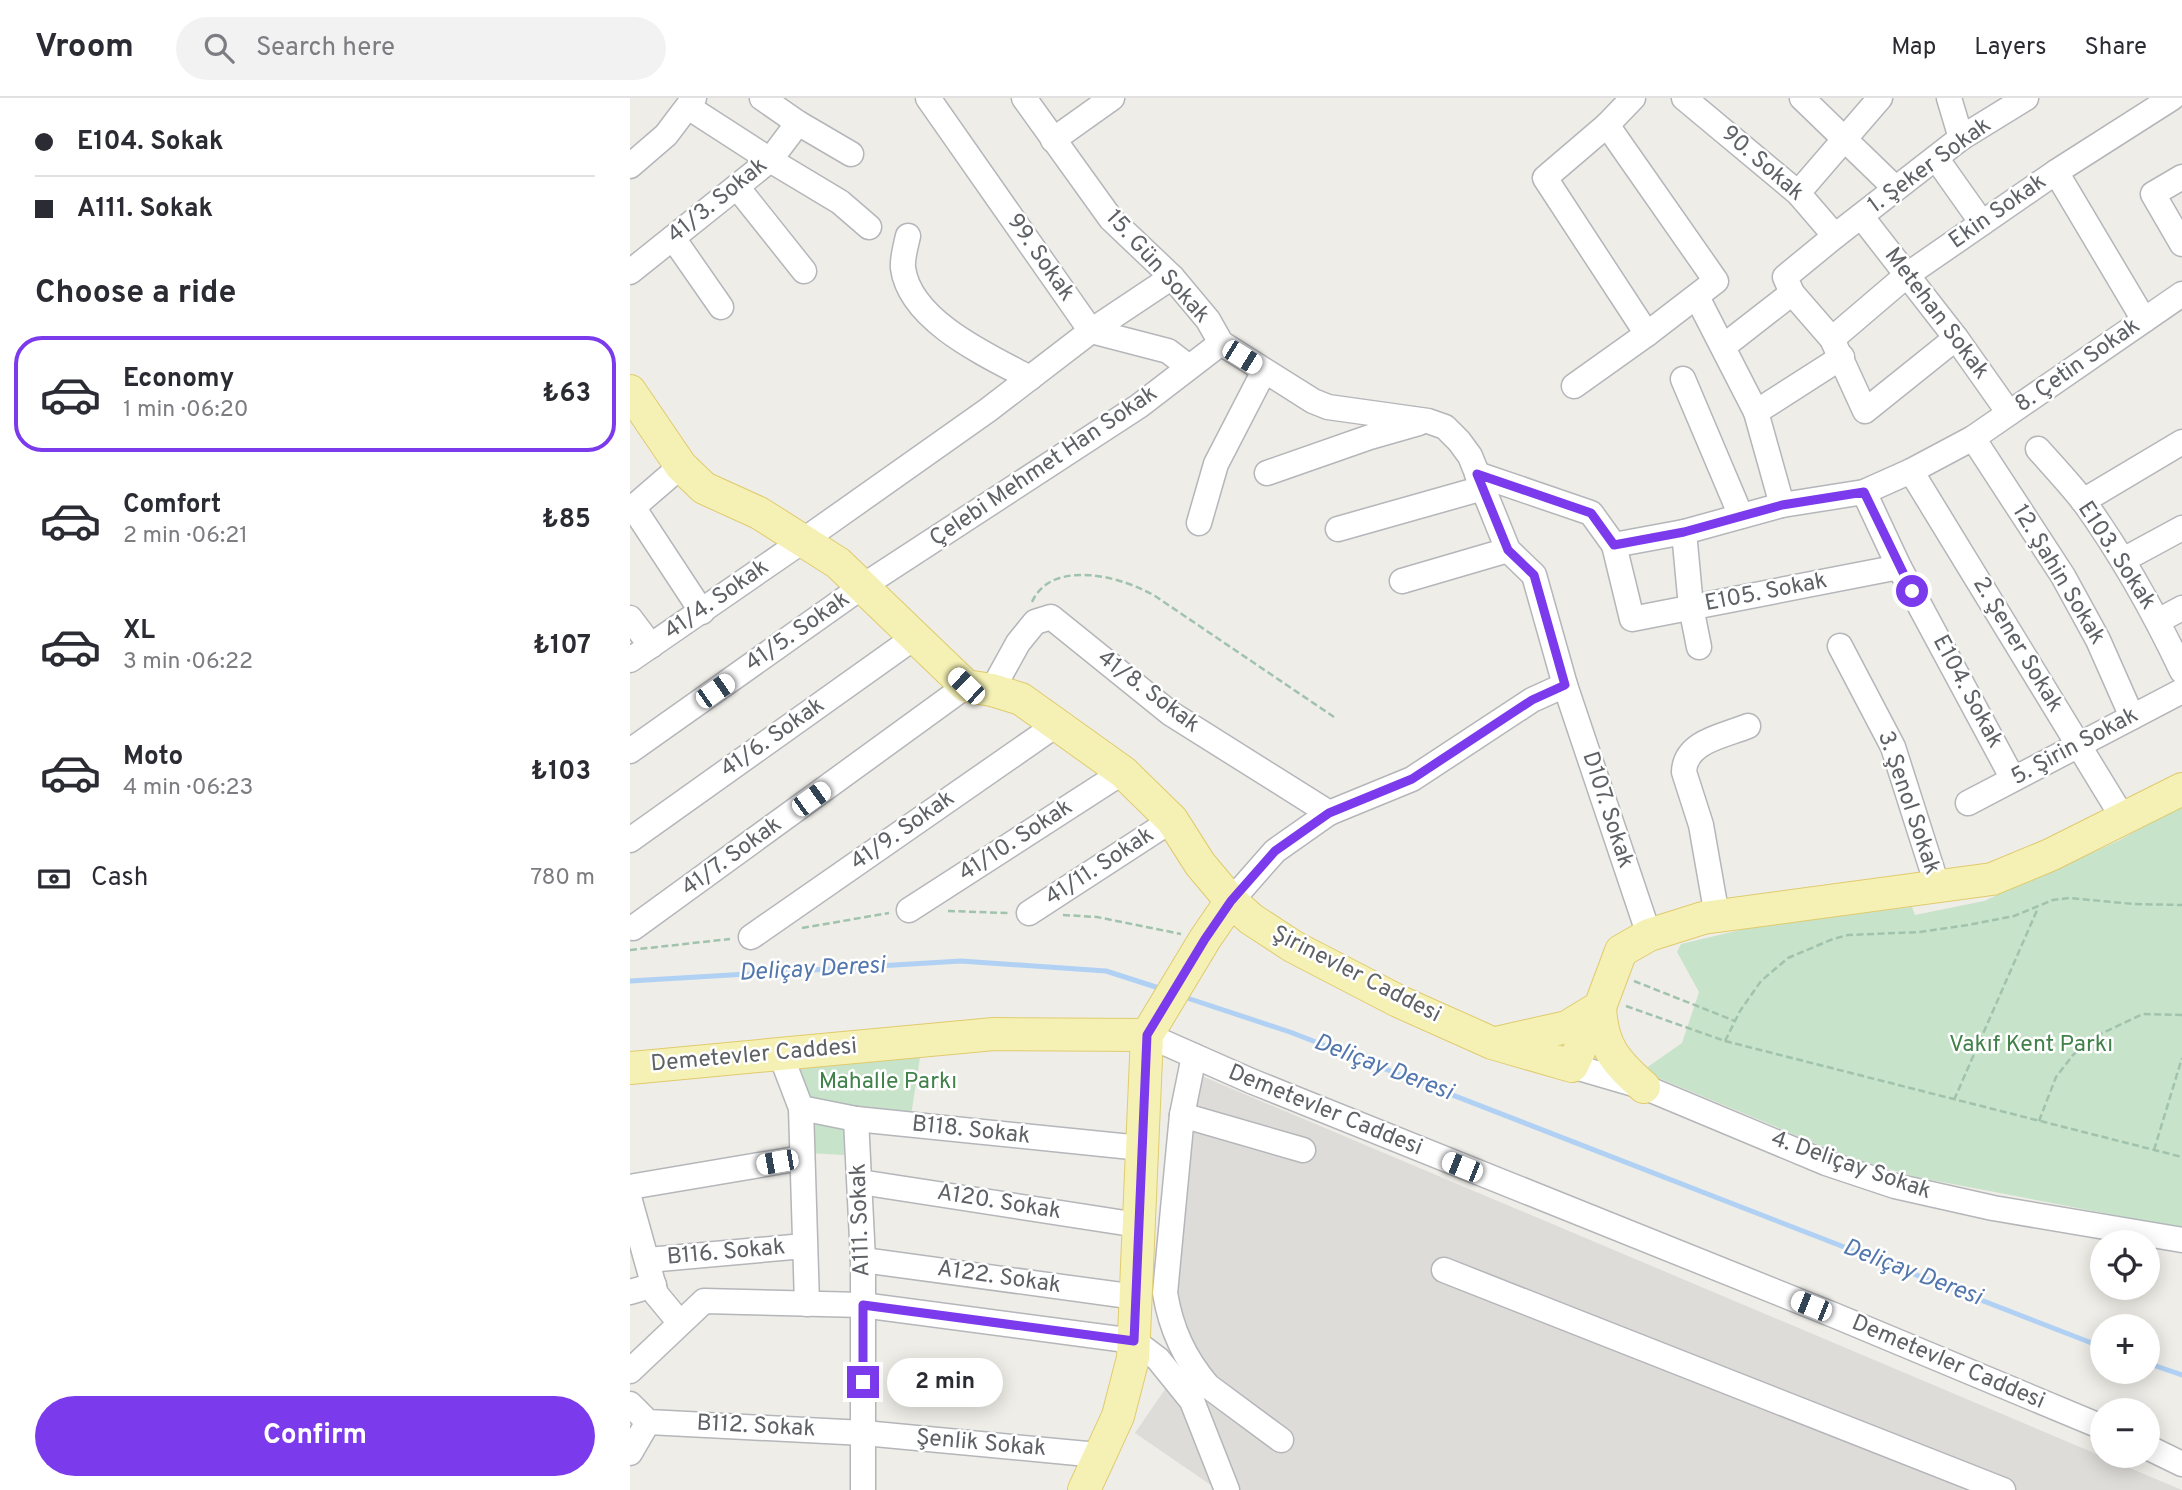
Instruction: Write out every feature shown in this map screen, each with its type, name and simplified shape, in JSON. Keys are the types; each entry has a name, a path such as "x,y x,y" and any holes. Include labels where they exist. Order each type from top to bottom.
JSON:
{"main road":[{"name":"Şirinevler Caddesi","path":"630,391 681,466 704,488 759,513 804,540 838,563 915,637 979,688 1021,699 1124,772 1172,820 1200,864 1231,901 1251,919 1294,947 1398,1001 1492,1043 1572,1066"},
{"path":"1572,1066 1621,951 1649,935 1703,918 1992,879 2050,855 2182,789"},
{"path":"1084,1490 1118,1416 1133,1359 1141,1148 1151,1030 1231,901"},
{"path":"1492,1043 1567,1027 1605,992"},
{"path":"1605,992 1605,1040 1622,1067 1644,1087"},
{"name":"Demetevler Caddesi","path":"630,1068 994,1034 1151,1030"}],"street":[{"path":"762,98 851,155"},
{"name":"99. Sokak","path":"928,98 1091,331"},
{"name":"15. Gün Sokak","path":"1024,98 1111,219 1172,277 1208,320 1220,343 1299,395 1328,407 1428,421 1445,428 1459,441 1470,456 1508,550 1534,575 1565,685"},
{"path":"1053,140 1112,98"},
{"path":"1633,98 1607,125 1545,178 1647,334"},
{"name":"90. Sokak","path":"1684,98 1798,193 1835,236"},
{"path":"1802,98 1895,188"},
{"path":"1798,193 1880,98"},
{"path":"1949,98 1961,138"},
{"name":"1. Şeker Sokak","path":"1793,293 1785,277 1961,138 2026,98"},
{"name":"Ekin Sokak","path":"1837,347 1907,275 2056,172 2172,98"},
{"path":"630,166 666,135 691,103 770,160 840,202 870,227"},
{"name":"41/3. Sokak","path":"630,272 770,160 798,123"},
{"path":"1574,386 1716,281 1607,125"},
{"path":"1937,158 1982,223"},
{"path":"2056,172 2144,320"},
{"path":"2182,177 2153,194 2182,244"},
{"path":"737,187 804,271"},
{"name":"Metehan Sokak","path":"1861,216 2009,413"},
{"path":"908,236 903,267 914,299 960,341 1030,378"},
{"path":"673,238 721,307"},
{"name":"41/4. Sokak","path":"630,660 804,540 1091,331 1172,277"},
{"path":"1724,346 1793,293 1837,347 1865,411 1955,338"},
{"name":"8. Çetin Sokak","path":"1614,545 1684,532 1782,505 1864,492 1973,438 2182,294"},
{"path":"1697,297 1756,412 1782,505"},
{"path":"1091,331 1168,351 1189,367"},
{"name":"Çelebi Mehmet Han Sokak","path":"863,586 1128,414 1220,343"},
{"path":"1756,412 1837,347"},
{"path":"1199,523 1216,464 1264,371"},
{"path":"1683,379 1741,516"},
{"path":"1267,473 1370,437 1428,421"},
{"name":"12. Şahin Sokak","path":"1973,438 2063,576 2098,640 2132,717"},
{"path":"2083,501 2182,442"},
{"name":"E103. Sokak","path":"2038,449 2083,501 2123,560 2158,621 2182,671"},
{"path":"681,466 631,509 702,612"},
{"name":"2. Şener Sokak","path":"1911,471 2123,818"},
{"path":"1338,530 1480,481 1591,513 1614,545"},
{"name":"E104. Sokak","path":"1864,492 1899,567 2014,779"},
{"path":"2123,560 2182,528"},
{"path":"1684,532 1691,607 1699,648"},
{"name":"E105. Sokak","path":"1614,545 1632,619 1899,567"},
{"path":"1402,581 1508,550"},
{"name":"41/5. Sokak","path":"630,751 863,586"},
{"path":"2158,621 2182,608"},
{"name":"41/8. Sokak","path":"1035,622 1051,617 1170,713 1329,813"},
{"path":"630,618 650,646"},
{"path":"979,688 1035,622"},
{"name":"41/6. Sokak","path":"630,840 915,637"},
{"name":"3. Şenol Sokak","path":"1840,646 1893,747 1937,885"},
{"path":"1231,901 1275,851 1329,813 1412,779 1532,700 1565,685"},
{"name":"D107. Sokak","path":"1565,685 1649,935"},
{"name":"41/7. Sokak","path":"634,934 979,688"},
{"name":"5. Şirin Sokak","path":"1968,803 2182,691"},
{"name":"41/9. Sokak","path":"751,937 1056,725"},
{"path":"1717,916 1701,825 1684,765 1695,747 1748,726"},
{"name":"41/10. Sokak","path":"909,910 1124,772"},
{"name":"41/11. Sokak","path":"1029,914 1172,820"},
{"name":"Demetevler Caddesi","path":"1151,1030 1194,1056 2090,1422"},
{"path":"780,1054 801,1108 807,1304"},
{"path":"1194,1056 1182,1115 1165,1293 1171,1323 1190,1363 1208,1386 1281,1440"},
{"name":"4. Deliçay Sokak","path":"1572,1066 1644,1087 1826,1163 1895,1186 1993,1208 2182,1240"},
{"name":"B118. Sokak","path":"801,1108 856,1119 1141,1148"},
{"path":"1182,1115 1303,1150"},
{"name":"A111. Sokak","path":"856,1119 863,1260 863,1490"},
{"path":"630,1187 802,1158"},
{"name":"A120. Sokak","path":"860,1181 1138,1225"},
{"path":"630,1201 656,1294 680,1323"},
{"name":"B116. Sokak","path":"648,1260 804,1246"},
{"name":"A122. Sokak","path":"863,1260 1136,1297"},
{"path":"1444,1270 2003,1490"},
{"path":"630,1292 654,1285"},
{"path":"630,1371 704,1301 863,1305 1134,1341 1158,1359 1192,1401 1227,1490"},
{"path":"630,1404 648,1422 630,1453"},
{"name":"B112. Sokak","path":"648,1422 864,1433"},
{"name":"Şenlik Sokak","path":"864,1433 1098,1455"},
{"path":"2160,1453 2182,1464"}],"path":[{"path":"1035,622 1031,606 1033,599 1048,583 1056,579 1092,575 1120,579 1146,590 1334,717"},
{"path":"1725,1041 1761,981 1788,958 1823,943 1848,936 1920,932 1968,925 2014,916 2053,901 2069,898 2182,905"},
{"path":"1954,1100 2038,908"},
{"path":"1605,992 1735,1021"},
{"path":"1605,992 1725,1041 2182,1157"},
{"path":"2039,1122 2056,1077 2073,1055 2092,1038 2143,1014 2182,1015"},
{"path":"2154,1150 2182,1058"}],"shaded area":[{"path":"1190,1071 2090,1451 2090,1468 2130,1468 2182,1490 1218,1490 1135,1433 1170,1382"}],"green space":[{"name":"Vakıf Kent Parkı","path":"2182,805 2182,1228 1916,1177 1848,1157 1642,1071 1682,1043 1699,992 1677,952 1681,944 1753,927 1912,907 1915,915 1984,901 2118,841"},
{"name":"Mahalle Parkı","path":"921,1051 911,1115 801,1101 791,1063"},
{"path":"810,1119 844,1121 844,1155 808,1153"}],"waterway":[{"name":"Deliçay Deresi","path":"630,981 961,961 1106,971 1162,989"},
{"name":"Deliçay Deresi","path":"1181,996 1290,1032 2090,1342"},
{"name":"Deliçay Deresi","path":"2160,1367 2182,1375"}],"route":[{"path":"863,1382 863,1305 1134,1341 1147,1035 1205,939 1231,901 1275,851 1329,813 1412,779 1532,700 1565,685 1534,575 1508,550 1477,474 1591,513 1614,545 1684,532 1782,505 1864,492 1912,591"}]}
